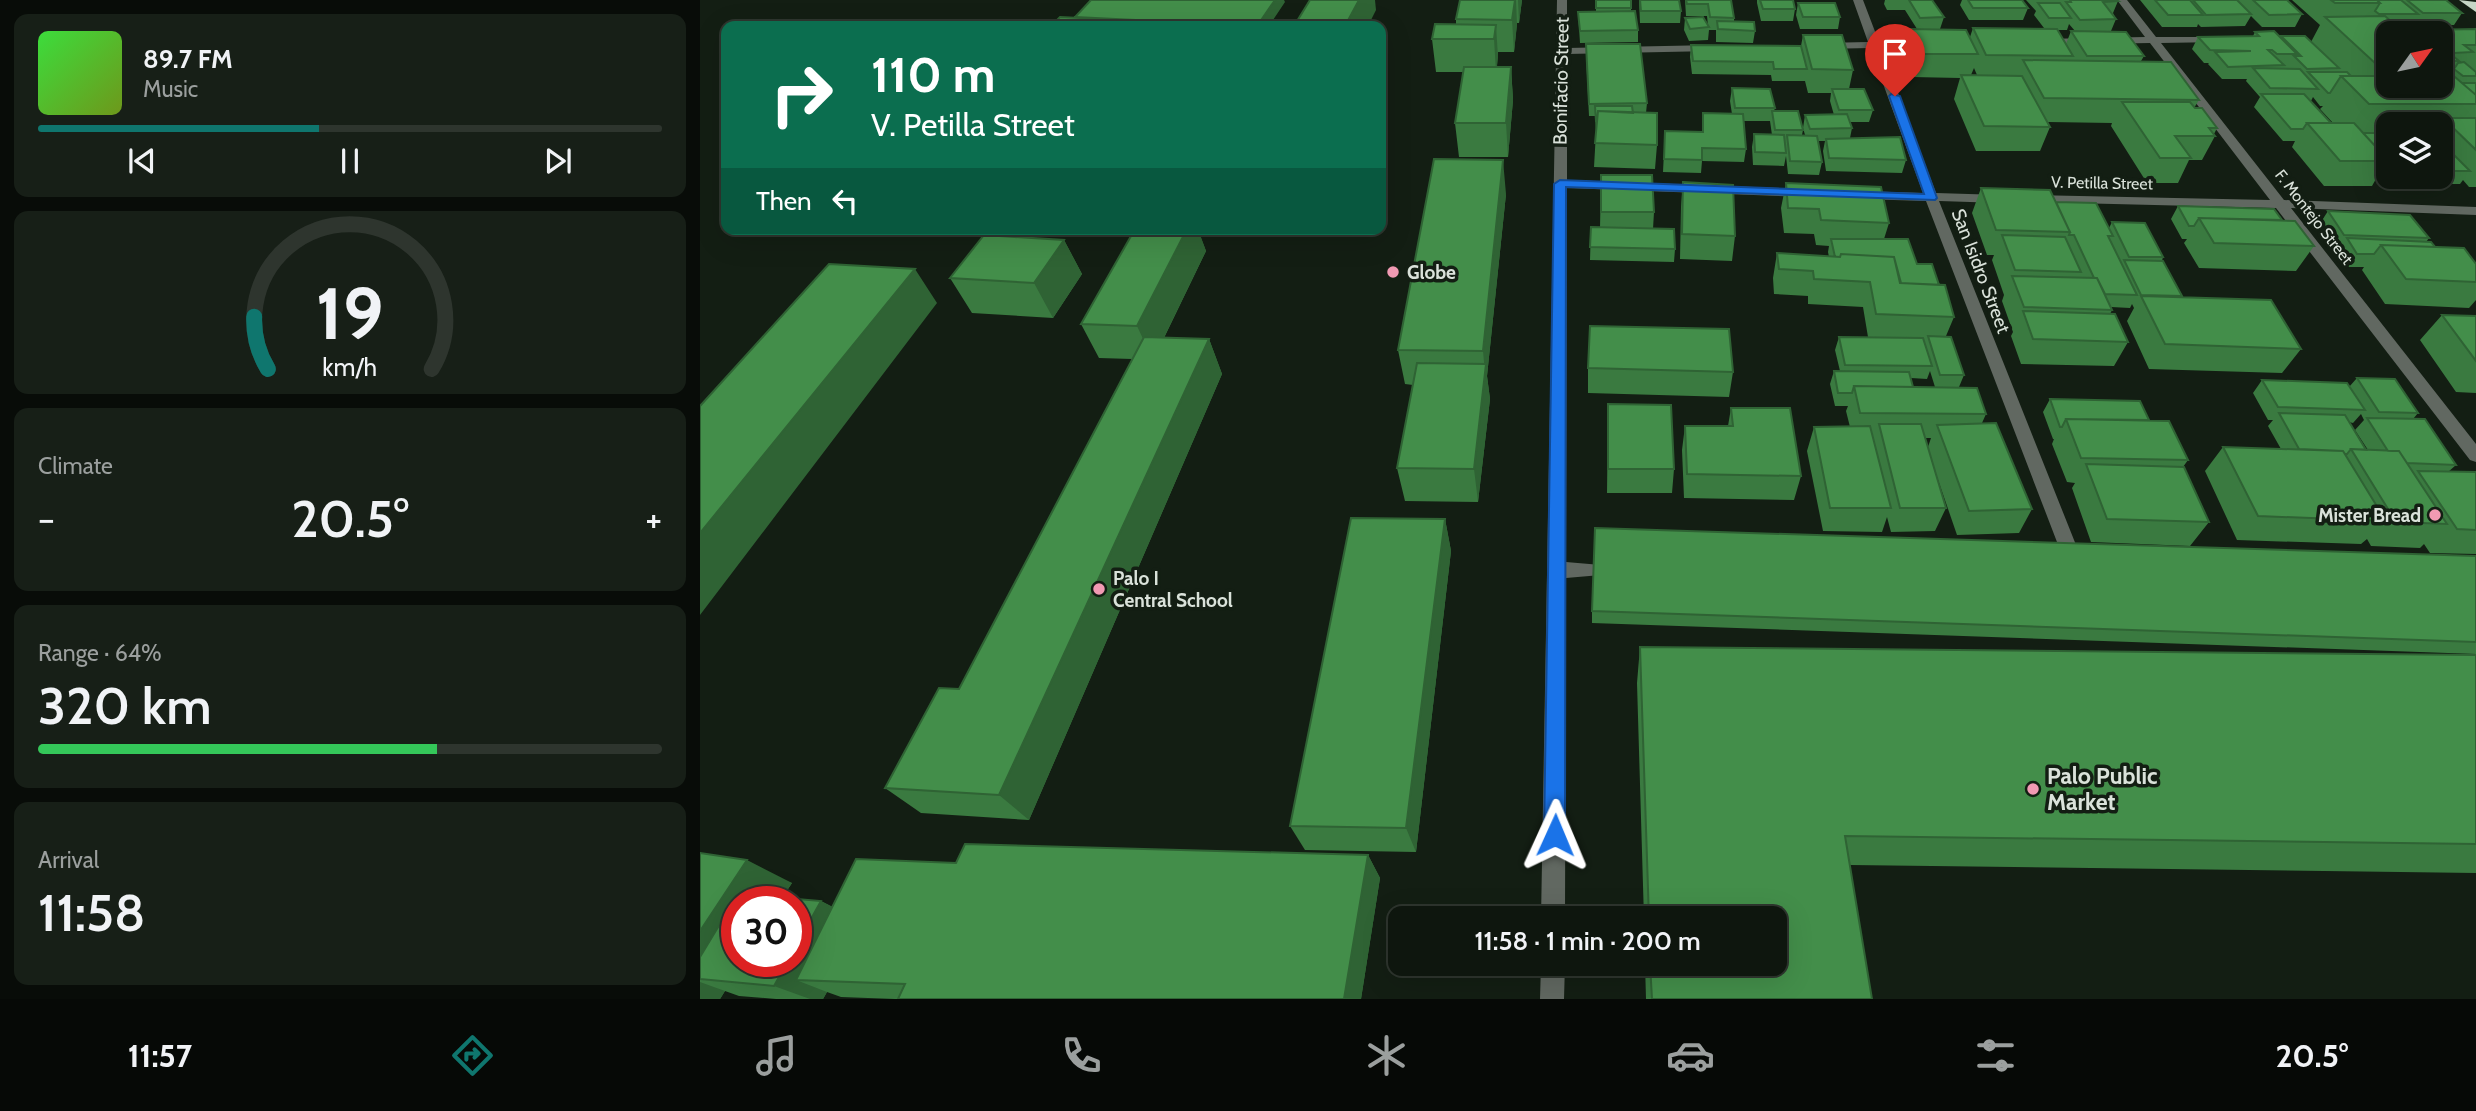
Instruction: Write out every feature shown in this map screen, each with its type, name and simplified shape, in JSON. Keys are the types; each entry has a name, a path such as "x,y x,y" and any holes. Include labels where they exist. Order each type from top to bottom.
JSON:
{"highway":[{"path":"2465,0 2476,8"}],"street":[{"name":"Bonifacio Street","path":"1553,906 1562,0"},
{"name":"San Isidro Street","path":"1858,0 1931,198 2071,555"},
{"name":"F. Montejo Street","path":"2122,0 2476,456"},
{"path":"2028,42 2235,38"},
{"path":"1808,46 1945,44"},
{"path":"1563,51 1726,48"},
{"path":"1560,184 1821,194"},
{"name":"V. Petilla Street","path":"1849,195 2476,211"},
{"path":"1558,570 1594,570"},
{"path":"1552,999 1553,976"}],"building":[{"path":"1091,0 1275,0 1260,21 1156,21 1075,17"},
{"path":"1310,0 1359,0 1348,21 1297,21"},
{"path":"1460,0 1515,0 1512,20 1456,19"},
{"path":"1596,0 1631,0 1631,8 1596,8"},
{"path":"1640,0 1679,0 1681,11 1641,11"},
{"path":"1686,0 1731,0 1734,18 1710,17 1708,4 1687,4"},
{"path":"1760,0 1793,0 1795,9 1763,9"},
{"path":"1909,0 1932,0 1944,17 1920,18"},
{"path":"1968,0 2022,0 2028,8 1973,8"},
{"path":"2070,0 2116,0 2118,1 2103,2 2116,19 2080,20 2066,2 2071,2"},
{"path":"2155,0 2190,0 2203,15 2168,15"},
{"path":"2193,0 2237,0 2251,14 2206,15"},
{"path":"2253,0 2287,0 2302,14 2269,15"},
{"path":"2331,0 2377,0 2380,3 2335,3"},
{"path":"2377,0 2401,0 2418,14 2379,14 2375,11 2380,3"},
{"path":"2407,0 2446,0 2462,13 2423,13"},
{"path":"1798,3 1835,3 1840,17 1803,17"},
{"path":"2038,3 2060,3 2071,18 2049,18"},
{"path":"1635,11 1638,30 1580,31 1578,12"},
{"path":"2385,16 2391,21 2376,21 2376,64 2325,17"},
{"path":"1060,17 1140,21 1056,21"},
{"path":"1703,17 1709,27 1690,29 1685,18"},
{"path":"1717,21 1754,22 1755,31 1718,29"},
{"path":"1435,24 1496,25 1494,39 1432,39"},
{"path":"1973,28 2057,29 2073,56 1986,55"},
{"path":"1909,29 1966,30 1978,54 1919,54"},
{"path":"2454,29 2476,29 2476,45 2464,45 2473,52 2454,53"},
{"path":"2071,31 2126,32 2144,56 2087,56"},
{"path":"2274,31 2297,54 2277,54 2268,50 2284,65 2228,67 2215,52 2251,51 2210,50 2198,37 2259,36 2255,32"},
{"path":"1803,35 1842,35 1853,70 1812,69"},
{"path":"2281,36 2305,36 2339,68 2307,69 2294,56 2301,56"},
{"path":"1586,44 1640,44 1647,103 1589,104"},
{"path":"1691,45 1801,46 1807,69 1774,69 1773,62 1693,61"},
{"path":"2023,60 2171,62 2199,100 2044,98"},
{"path":"2464,62 2476,72 2476,76 2463,76 2454,69 2458,63"},
{"path":"1464,67 1511,67 1506,123 1455,123"},
{"path":"2253,68 2300,69 2318,89 2270,88"},
{"path":"2308,72 2347,72 2351,76 2341,76 2328,93"},
{"path":"1961,75 2022,76 2050,127 1984,126"},
{"path":"2341,76 2376,76 2376,98 2454,98 2454,76 2476,95 2476,104 2369,104"},
{"path":"2462,83 2476,83 2476,95"},
{"path":"1732,88 1770,89 1775,108 1735,108"},
{"path":"1832,89 1864,89 1873,110 1839,110"},
{"path":"2261,94 2304,94 2331,123 2307,123 2303,129 2291,129"},
{"path":"2122,102 2190,102 2195,108 2202,108 2217,128 2209,128 2215,136 2175,136 2191,158 2160,158"},
{"path":"1595,106 1632,106 1633,113 1598,111 1596,121"},
{"path":"1598,111 1657,113 1657,145 1595,143"},
{"path":"1772,111 1798,111 1803,130 1775,130"},
{"path":"1703,113 1743,114 1746,149 1702,148 1702,160 1664,159 1665,131 1703,132"},
{"path":"1847,114 1852,128 1810,129 1805,115"},
{"path":"2453,118 2476,118 2476,150 2453,128"},
{"path":"2307,123 2354,123 2376,147 2376,161 2340,161"},
{"path":"2363,133 2376,133 2376,147"},
{"path":"1754,134 1784,135 1786,153 1755,152"},
{"path":"1787,135 1817,136 1822,162 1790,161"},
{"path":"1900,137 1906,160 1829,158 1826,139"},
{"path":"2453,154 2470,171 2453,171"},
{"path":"1434,159 1503,160 1483,351 1398,350"},
{"path":"1601,175 1652,175 1654,212 1601,212"},
{"path":"1683,182 1733,185 1735,236 1682,234"},
{"path":"1786,183 1881,187 1889,223 1821,220 1819,209 1788,208"},
{"path":"1981,188 2050,190 2070,232 1996,230"},
{"path":"2056,202 2096,203 2113,236 2108,236 2137,295 2105,294 2097,278 2094,278 2074,235 2069,235"},
{"path":"2178,206 2274,209 2282,220 2199,218 2194,226 2189,226"},
{"path":"2328,211 2410,215 2429,238 2344,235"},
{"path":"2199,218 2295,221 2314,246 2214,243"},
{"path":"2112,222 2145,223 2163,257 2129,257"},
{"path":"1591,227 1674,229 1675,249 1590,247"},
{"path":"984,235 1064,240 1034,283 950,278"},
{"path":"1132,235 1184,235 1137,326 1081,324"},
{"path":"2002,235 2065,237 2081,272 2015,270"},
{"path":"2347,238 2431,242 2435,247 2381,245 2374,254 2357,254"},
{"path":"1831,239 1908,239 1917,264 1932,264 1939,285 1901,283 1894,257 1841,254 1840,257 1835,257"},
{"path":"2381,245 2464,248 2476,264 2476,282 2406,279"},
{"path":"1777,253 1894,257 1900,283 1945,285 1954,317 1876,314 1870,282 1814,279 1813,271 1779,269"},
{"path":"2124,260 2163,261 2182,296 2141,295"},
{"path":"829,264 915,269 700,533 700,406"},
{"path":"2012,276 2097,278 2112,310 2024,307"},
{"path":"2141,296 2271,300 2301,349 2165,344"},
{"path":"2023,311 2115,314 2128,342 2033,339"},
{"path":"2442,315 2476,316 2476,361"},
{"path":"1590,326 1729,329 1733,372 1588,368"},
{"path":"1928,336 1951,337 1964,375 1940,375"},
{"path":"1144,337 1209,339 999,795 885,788 939,688 959,689"},
{"path":"1839,337 1923,338 1932,366 1845,365"},
{"path":"1417,363 1486,364 1474,469 1397,468"},
{"path":"1834,371 1909,372 1913,387 1854,386 1852,393 1838,393"},
{"path":"2357,378 2395,379 2418,413 2379,412"},
{"path":"2262,380 2347,383 2365,410 2278,407"},
{"path":"1854,386 1977,388 1986,414 1860,413"},
{"path":"2050,399 2140,401 2149,420 2066,419 2060,427"},
{"path":"1608,404 1671,405 1674,469 1608,469"},
{"path":"1731,408 1790,408 1801,476 1687,474 1685,426 1733,426"},
{"path":"2279,413 2345,415 2366,450 2351,449 2345,454 2343,451 2299,449"},
{"path":"2367,418 2425,419 2456,465 2407,463 2399,451 2388,451"},
{"path":"2066,419 2169,421 2188,460 2081,458"},
{"path":"1996,423 2032,509 1969,511 1937,425"},
{"path":"1879,424 1921,424 1946,508 1900,508"},
{"path":"1870,426 1891,508 1830,508 1814,427"},
{"path":"2223,447 2343,451 2386,521 2258,516"},
{"path":"2351,449 2399,451 2447,524 2396,522"},
{"path":"2086,464 2184,467 2209,522 2107,519"},
{"path":"2418,471 2476,472 2476,530 2457,529"},
{"path":"1351,518 1445,519 1406,828 1290,826"},
{"path":"1595,528 2476,556 2476,642 1592,611"},
{"path":"1640,647 2476,655 2476,844 1845,836 1872,999 1652,999 1651,976 1787,976 1787,906 1649,906"},
{"path":"965,844 1368,855 1344,999 898,999 905,984 796,980 797,977 812,977 812,948 856,859 956,863"},
{"path":"700,853 747,860 730,886 721,886 721,899 700,931"},
{"path":"812,900 821,901 812,917"},
{"path":"721,922 721,977 779,977 774,986 700,979 700,957"}],"place":[{"name":"Globe","path":"1393,272"},
{"name":"Mister Bread","path":"2435,515"},
{"name":"Palo I Central School","path":"1099,589"},
{"name":"Palo Public Market","path":"2033,789"}],"route":[{"path":"1555,835 1560,184 1931,198 1895,96"}]}
